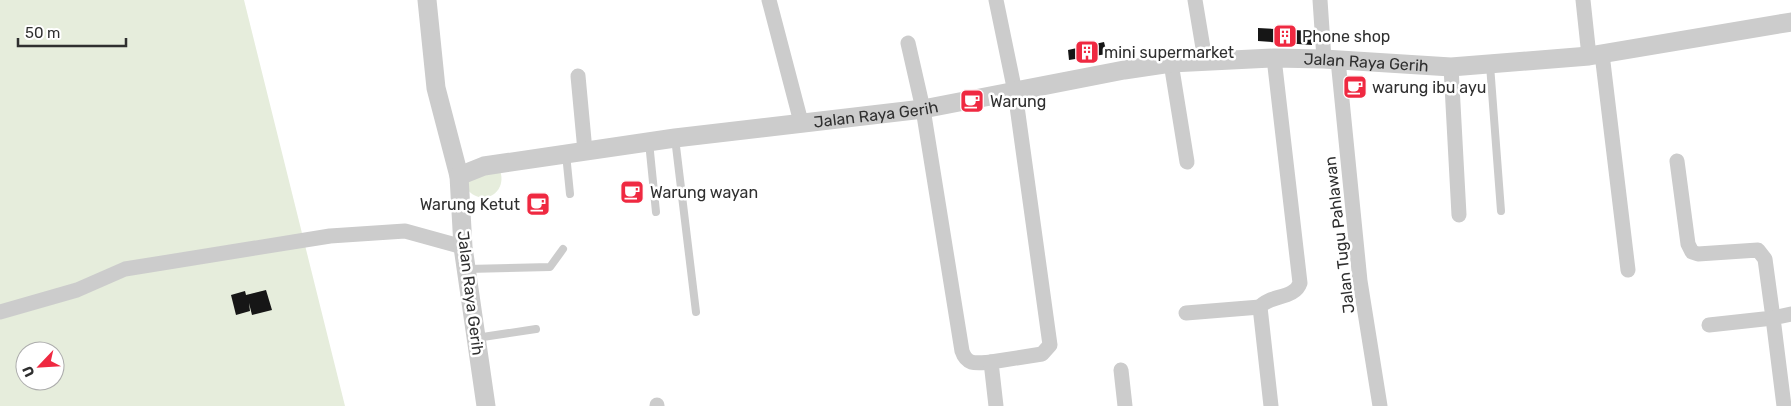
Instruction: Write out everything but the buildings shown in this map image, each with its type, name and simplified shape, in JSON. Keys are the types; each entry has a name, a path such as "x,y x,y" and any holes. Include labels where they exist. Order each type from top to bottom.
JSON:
{"street":[{"path":"427,0 436,88 459,176"},
{"path":"769,0 800,122"},
{"path":"908,43 923,109 962,351 965,359 971,364 1042,354 1050,345 1015,92 996,0"},
{"path":"1196,0 1205,60"},
{"name":"Jalan Tugu Pahlawan","path":"1320,0 1331,59 1360,281 1380,406"},
{"path":"1584,0 1596,55 1628,270"},
{"name":"Jalan Raya Gerih","path":"486,406 463,247 459,176 484,166 675,138 923,109 1124,70 1171,63 1274,58 1331,59 1450,67 1596,55 1791,22"},
{"path":"1186,314 1260,307 1266,302 1295,291 1300,283 1274,58"},
{"path":"1171,63 1187,162"},
{"path":"1450,67 1459,215"},
{"path":"576,153 578,76"},
{"path":"1677,161 1688,244 1692,252 1698,254 1758,250 1763,253 1766,259 1784,406"},
{"path":"0,312 77,290 125,269 330,236 405,231 463,247"},
{"path":"1260,307 1272,406"},
{"path":"1709,325 1773,318 1791,314"},
{"path":"991,362 996,406"},
{"path":"1121,370 1125,406"}],"lane":[{"path":"1490,64 1501,211"},
{"path":"675,138 696,312"},
{"path":"649,142 656,212"},
{"path":"570,194 576,153"},
{"path":"466,269 546,268 554,264 563,249"},
{"path":"476,338 536,329"}],"green space":[{"path":"0,0 244,0 345,406 0,406"},
{"path":"499,168 501,184 493,195 479,197 472,194 466,188 467,169"}],"place":[{"name":"Phone shop","path":"1285,36"},
{"name":"mini supermarket","path":"1087,52"},
{"name":"warung ibu ayu","path":"1355,87"},
{"name":"Warung","path":"972,101"},
{"name":"Warung wayan","path":"632,192"},
{"name":"Warung Ketut","path":"538,204"}]}
